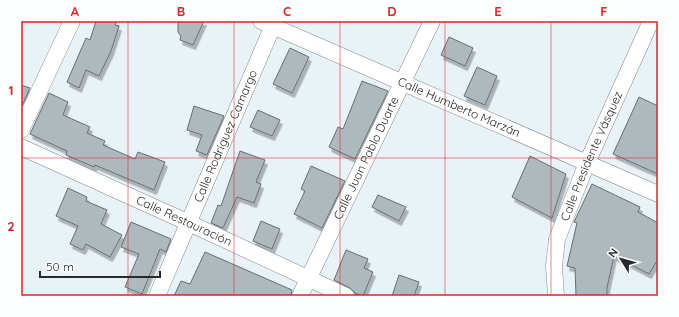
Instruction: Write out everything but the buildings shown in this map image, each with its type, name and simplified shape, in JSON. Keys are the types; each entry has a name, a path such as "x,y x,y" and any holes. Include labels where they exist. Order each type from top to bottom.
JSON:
{"street":[{"path":"21,130 72,21"},
{"name":"Calle Juan Pablo Duarte","path":"300,296 405,82 432,21"},
{"name":"Calle Presidente Vásquez","path":"556,296 554,266 557,239 588,163 651,21"},
{"name":"Calle Humberto Marzán","path":"269,23 658,194"},
{"name":"Calle Rodríguez Camargo","path":"157,296 189,223 269,23"},
{"name":"Calle Restauración","path":"21,147 346,296"}]}
